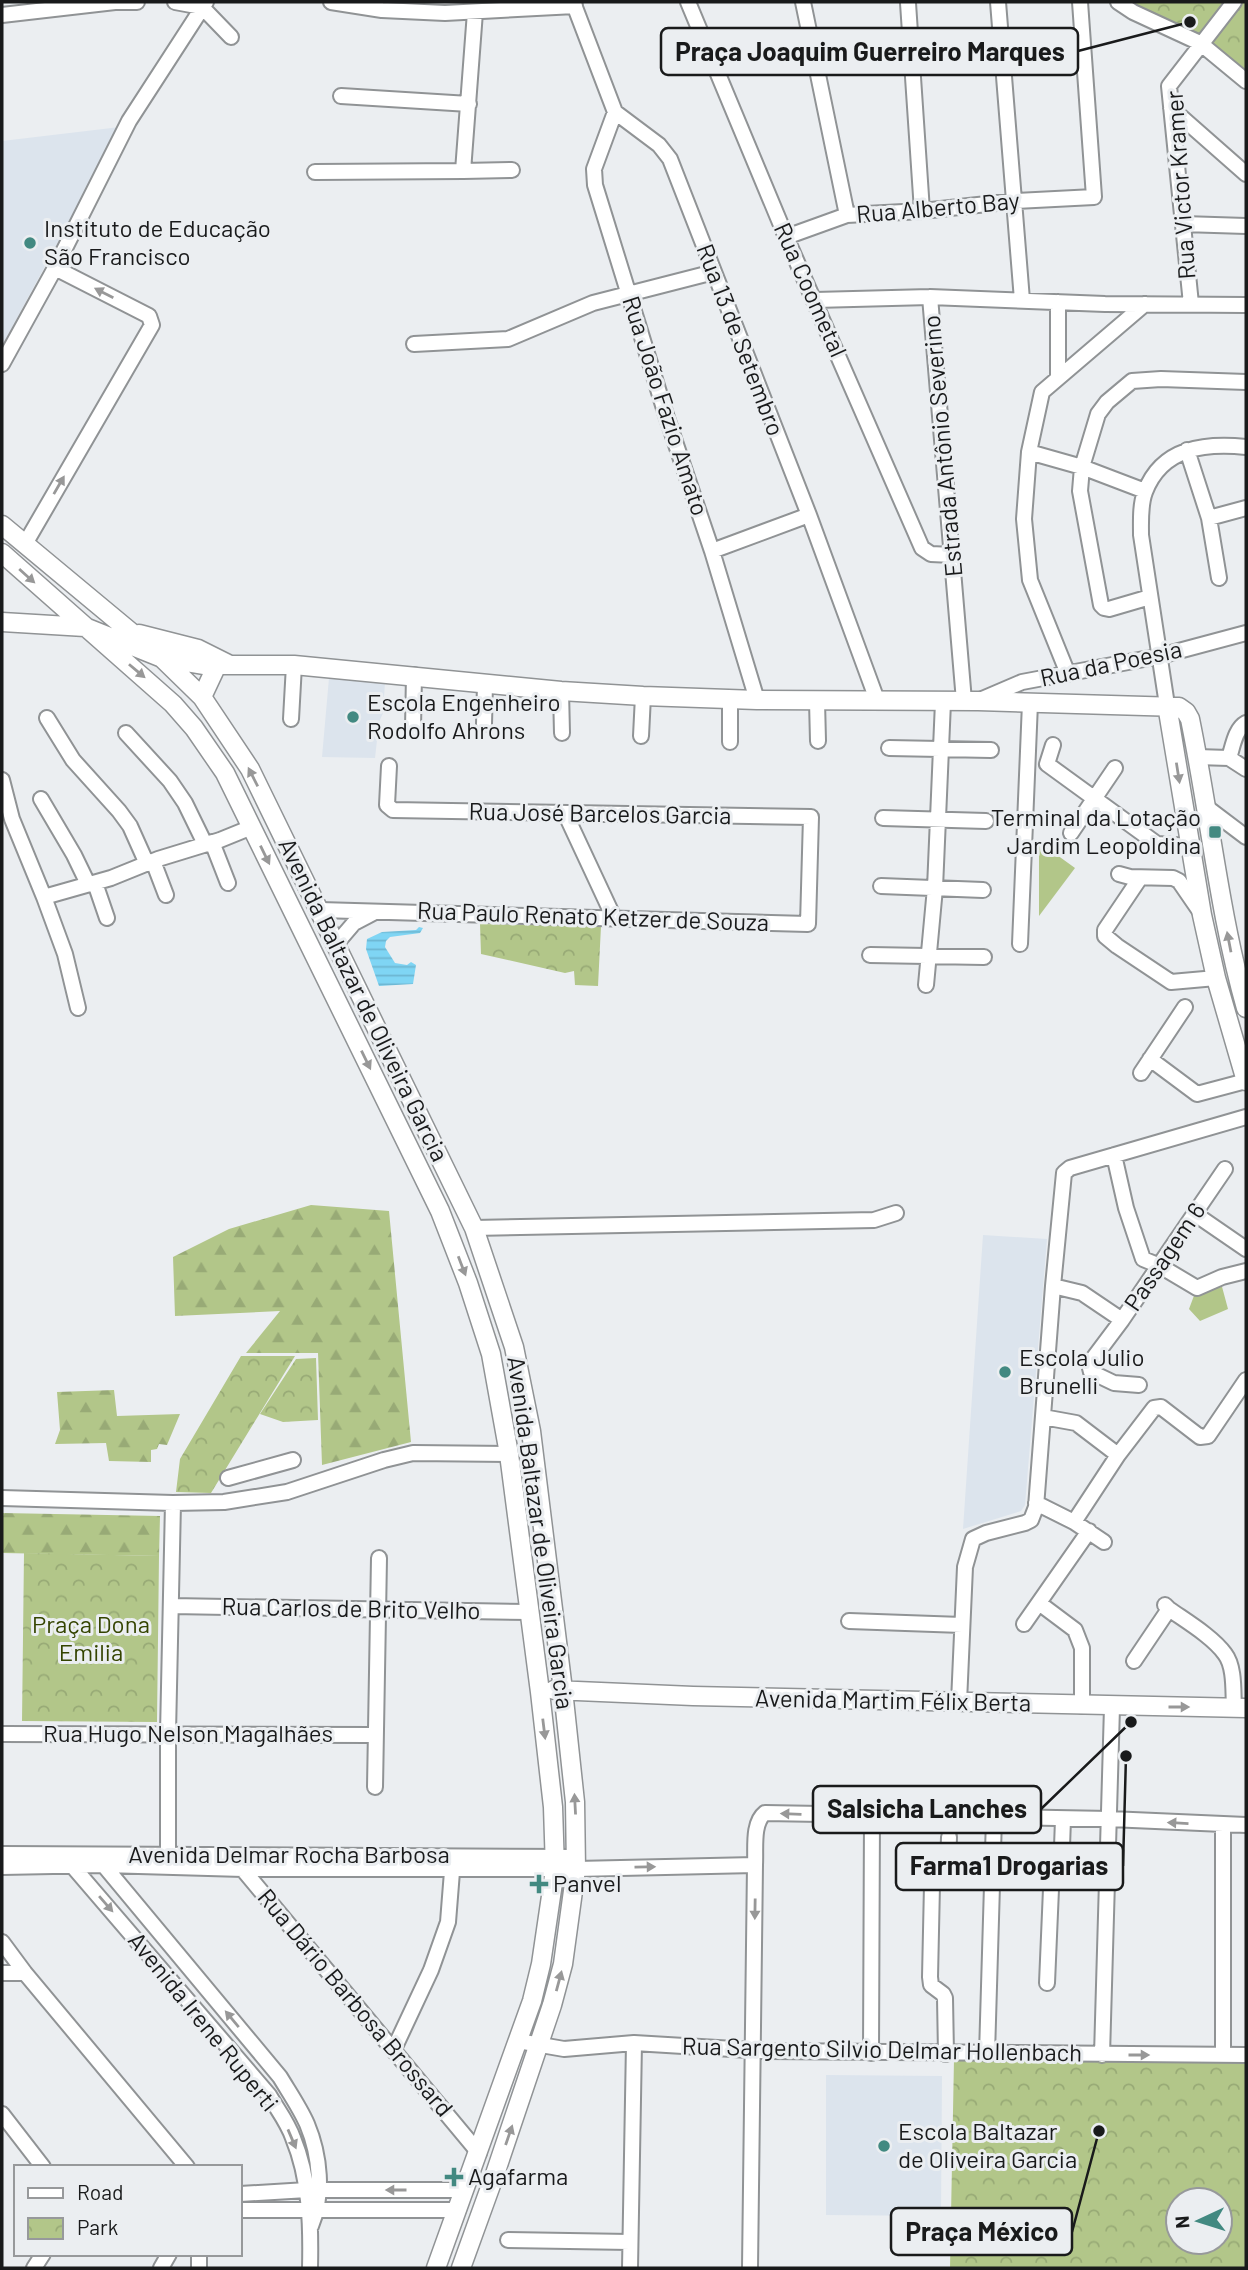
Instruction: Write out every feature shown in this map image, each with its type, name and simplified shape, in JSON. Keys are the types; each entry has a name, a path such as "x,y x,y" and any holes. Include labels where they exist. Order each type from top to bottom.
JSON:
{"main road":[{"name":"Avenida Baltazar de Oliveira Garcia","path":"2,525 162,658 202,697 250,769 474,1228 514,1347 531,1431 563,1690 575,1802 577,1863 564,1964 540,2046 461,2268"},
{"name":"Avenida Baltazar de Oliveira Garcia","path":"2,553 148,680 194,728 225,773 440,1211 468,1283 491,1354 509,1454 530,1612 553,1807 555,1863 541,1964 518,2042 436,2268"},
{"path":"30,623 67,577"},
{"path":"2,622 85,627 162,658 203,665 294,665 561,691 757,700 971,701 1179,707 1190,719 1232,959 1246,1008"},
{"path":"131,632 198,649 222,664"},
{"path":"202,697 222,664"},
{"path":"1167,705 1202,915 1216,978 1242,1052 1246,1081"},
{"name":"Avenida Martim Félix Berta","path":"540,1692 563,1690 693,1696 1240,1708"}],"street":[{"path":"2,15 68,5 137,2"},
{"path":"175,2 204,4 232,37"},
{"path":"331,2 382,10 445,8 475,12 574,4 615,112"},
{"name":"Rua Coometal","path":"688,2 786,237 922,548 932,554 952,555"},
{"path":"803,2 847,215"},
{"path":"998,2 1022,300"},
{"name":"Rua Alberto Bay","path":"786,237 847,215 1094,197 1080,2"},
{"path":"1118,2 1133,12 1200,43 1246,81"},
{"name":"Rua Victor Kramer","path":"1191,304 1169,86 1234,2"},
{"path":"908,3 922,211"},
{"path":"2,364 55,268 129,121 204,4"},
{"path":"463,171 475,12"},
{"path":"341,96 469,104"},
{"path":"1171,108 1246,174"},
{"name":"Rua 13 de Setembro","path":"615,112 659,145 670,159 877,700"},
{"name":"Rua João Fazio Amato","path":"615,112 594,169 595,185 757,700"},
{"path":"315,173 512,170"},
{"path":"1183,224 1246,226"},
{"path":"25,544 152,325 149,316 55,268"},
{"path":"414,344 508,340 567,313 629,292 714,272"},
{"path":"815,300 930,297"},
{"name":"Estrada Antônio Severino","path":"971,701 952,555 930,297 1058,303 1246,304"},
{"path":"1058,303 1058,376"},
{"path":"1068,674 1030,580 1024,519 1030,452 1042,392 1145,304"},
{"path":"1150,597 1109,609 1101,605 1080,491 1082,467 1098,414 1107,402 1132,381 1161,379 1246,382"},
{"path":"1167,705 1141,535 1145,491 1162,465 1187,450 1216,444 1246,447"},
{"path":"1187,450 1209,518 1219,578"},
{"path":"1030,452 1082,467 1145,491"},
{"path":"1209,518 1246,508"},
{"path":"712,551 808,515"},
{"name":"Rua da Poesia","path":"971,701 1022,682 1160,656 1246,633"},
{"path":"291,719 294,665"},
{"path":"413,728 414,675"},
{"path":"484,724 485,684"},
{"path":"561,691 562,733"},
{"path":"642,736 643,696"},
{"path":"730,699 730,742"},
{"path":"817,701 818,741"},
{"path":"926,985 934,888 943,702"},
{"path":"1020,944 1030,703"},
{"path":"47,718 73,760 130,826 166,895"},
{"path":"1229,758 1238,731 1246,723"},
{"path":"127,733 170,781 185,803 209,843 228,883"},
{"path":"1053,746 1047,764 1094,800 1157,844 1190,846"},
{"path":"888,748 991,750"},
{"path":"1197,757 1229,758 1246,769"},
{"name":"Rua José Barcelos Garcia","path":"389,766 387,804 393,810 811,817 808,924"},
{"path":"1072,833 1115,768"},
{"path":"2,780 12,819 65,954 78,1008"},
{"path":"41,799 92,884 107,919"},
{"path":"1205,806 1246,837"},
{"path":"565,813 614,918"},
{"path":"883,817 986,821"},
{"path":"44,897 92,884 252,827"},
{"path":"1119,874 1140,878 1173,878 1179,881 1202,915"},
{"path":"1140,878 1105,930 1105,936 1171,982 1216,978"},
{"path":"881,886 983,890"},
{"name":"Rua Paulo Renato Ketzer de Souza","path":"320,910 808,924"},
{"path":"336,944 354,923 378,911"},
{"path":"870,955 984,957"},
{"path":"1141,1073 1185,1007"},
{"path":"1150,1059 1197,1094 1246,1081"},
{"path":"959,1702 965,1567 973,1539 977,1535 1031,1520 1035,1513 1065,1173 1070,1168 1246,1117"},
{"path":"1114,1155 1126,1208 1143,1259 1197,1288 1222,1277 1246,1271"},
{"name":"Passagem 6","path":"1139,1385 1114,1383 1091,1372 1089,1364 1122,1321 1225,1169"},
{"path":"474,1228 874,1220 896,1213"},
{"path":"1195,1214 1246,1248"},
{"path":"1053,1286 1082,1293 1122,1321"},
{"path":"1074,1522 1118,1455 1157,1407 1161,1407 1200,1437 1208,1436 1246,1382"},
{"path":"1043,1417 1076,1423 1118,1455"},
{"path":"2,1498 225,1502 277,1494 413,1453 509,1454"},
{"path":"228,1478 293,1460"},
{"path":"168,1861 173,1503"},
{"path":"1036,1503 1074,1522 1104,1542"},
{"path":"1024,1623 1089,1531"},
{"path":"375,1787 379,1558"},
{"path":"1039,1603 1075,1630 1082,1648 1082,1706"},
{"name":"Rua Carlos de Brito Velho","path":"172,1606 530,1612"},
{"path":"1134,1661 1167,1607 1226,1654 1240,1708"},
{"path":"849,1621 962,1625"},
{"path":"1102,2055 1112,1707"},
{"name":"Rua Hugo Nelson Magalhães","path":"2,1734 375,1735"},
{"path":"750,2268 755,1865 760,1817 765,1813 1110,1819 1246,1825"},
{"path":"871,2053 872,1816"},
{"path":"987,2054 994,1818"},
{"path":"1047,1983 1051,1889 1061,1875 1063,1819"},
{"path":"1223,1825 1223,2055"},
{"path":"946,2054 945,1998 931,1985 930,1977 932,1885 948,1867 949,1837"},
{"name":"Avenida Irene Ruperti","path":"60,1853 269,2095 293,2136 313,2190"},
{"name":"Avenida Delmar Rocha Barbosa","path":"2,1854 94,1853 243,1869 452,1862"},
{"name":"Avenida Irene Ruperti","path":"94,1853 280,2077 307,2124 313,2142 310,2268"},
{"name":"Avenida Delmar Rocha Barbosa","path":"2,1867 104,1865 229,1854 452,1862 755,1865"},
{"name":"Rua Dário Barbosa Brossard","path":"229,1854 479,2153"},
{"path":"394,2049 431,1970 448,1922 452,1862"},
{"path":"141,1945 157,1930"},
{"path":"2,1942 185,2165"},
{"path":"2,1973 25,1973"},
{"path":"234,2054 251,2041"},
{"name":"Rua Sargento Silvio Delmar Hollenbach","path":"518,2042 564,2049 634,2043 753,2051 1246,2055"},
{"path":"630,2268 634,2043"},
{"path":"2,2114 41,2165"},
{"path":"242,2194 313,2190 465,2190"},
{"path":"242,2210 458,2210"},
{"path":"508,2240 630,2242"}],"shaded area":[{"name":"Instituto de Educação São Francisco","path":"120,127 2,346 2,141"},
{"name":"Escola Engenheiro Rodolfo Ahrons","path":"329,678 385,682 375,758 322,757"},
{"name":"Escola Julio Brunelli","path":"983,1235 1047,1239 1025,1505 1021,1511 963,1529"},
{"name":"Escola Baltazar de Oliveira Garcia","path":"826,2075 942,2076 941,2216 826,2215"}],"green space":[{"path":"1128,2 1227,2 1200,37"},
{"path":"1240,2 1246,2 1246,73 1209,43"},
{"path":"1039,842 1075,868 1039,916"},
{"path":"480,924 601,926 598,986 575,985 574,971 565,973 481,954"},
{"path":"311,1205 389,1211 411,1442 322,1465 318,1353 246,1353 280,1311 175,1316 173,1257 229,1229"},
{"path":"1221,1283 1228,1309 1200,1321 1189,1309 1195,1293"},
{"path":"241,1356 295,1356 211,1493 176,1492 180,1459"},
{"path":"316,1358 318,1420 283,1422 260,1414 296,1359"},
{"path":"114,1390 117,1416 180,1414 167,1445 159,1444 157,1449 151,1450 151,1462 109,1461 106,1443 55,1444 60,1430 57,1392"},
{"path":"2,1513 160,1516 159,1556 2,1553"},
{"name":"Praça Dona Emilia","path":"24,1553 159,1556 157,1722 22,1721"},
{"path":"954,2059 1246,2062 1246,2268 950,2268"}],"water":[{"path":"423,928 420,933 390,937 385,947 395,963 407,965 411,962 416,965 413,984 379,986 366,949 367,939 382,932 416,930"}],"place":[{"name":"Praça Joaquim Guerreiro Marques","path":"1190,22"},
{"name":"Instituto de Educação São Francisco","path":"30,243"},
{"name":"Escola Engenheiro Rodolfo Ahrons","path":"353,717"},
{"name":"Terminal da Lotação Jardim Leopoldina","path":"1215,832"},
{"name":"Escola Julio Brunelli","path":"1005,1372"},
{"name":"Salsicha Lanches","path":"1131,1722"},
{"name":"Farma1 Drogarias","path":"1126,1756"},
{"name":"Panvel","path":"539,1884"},
{"name":"Praça México","path":"1099,2131"},
{"name":"Escola Baltazar de Oliveira Garcia","path":"884,2146"},
{"name":"Agafarma","path":"454,2177"}]}
